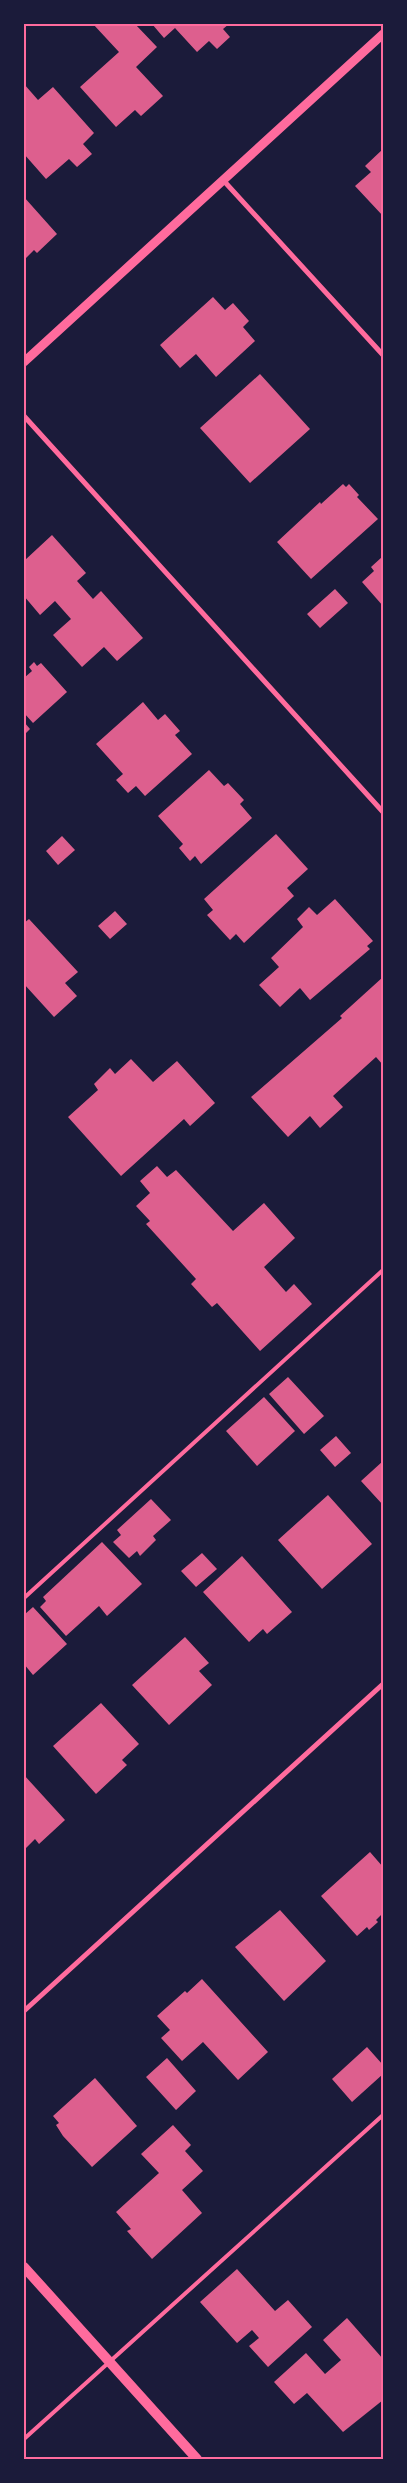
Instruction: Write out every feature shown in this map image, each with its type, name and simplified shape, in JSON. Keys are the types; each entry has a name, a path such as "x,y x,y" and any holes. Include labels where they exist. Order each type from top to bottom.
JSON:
{"main road":[{"path":"24,2267 197,2459"}],"street":[{"path":"24,362 383,34"},
{"path":"223,179 383,356"},
{"path":"24,416 383,812"},
{"path":"24,2011 383,1684"}],"lane":[{"path":"24,1598 383,1270"},
{"path":"24,2439 383,2115"}],"building":[{"path":"93,24 135,24 157,47 136,67 163,96 141,116 135,110 116,127 80,87 119,52"},
{"path":"152,24 229,24 223,29 230,37 217,49 209,41 197,52 175,28 164,38"},
{"path":"24,84 38,100 53,87 94,133 83,144 92,154 77,167 69,159 46,179 24,154"},
{"path":"383,149 383,216 355,186 371,172 365,166"},
{"path":"24,197 57,234 37,253 34,250 24,260"},
{"path":"213,297 225,310 233,303 249,321 243,327 255,341 216,377 196,354 180,368 160,345"},
{"path":"260,374 310,429 250,483 200,428"},
{"path":"343,484 346,487 349,484 359,495 357,497 378,519 311,579 277,542 320,502 321,504"},
{"path":"52,535 86,573 77,581 93,599 101,591 143,638 117,661 104,647 82,667 53,635 71,619 55,601 40,615 24,596 24,561"},
{"path":"382,557 383,606 362,582 374,571 371,567"},
{"path":"335,589 348,603 320,628 307,614"},
{"path":"34,662 37,666 41,663 67,692 33,723 24,713 24,678 32,671 29,667"},
{"path":"143,702 158,720 165,714 180,731 175,735 192,754 145,796 136,786 128,793 116,780 123,774 96,744"},
{"path":"24,722 30,729 24,735"},
{"path":"209,770 224,786 228,783 244,800 240,804 252,818 201,864 195,856 190,861 179,848 183,844 158,816"},
{"path":"276,834 308,869 287,888 294,896 244,943 236,934 230,940 207,915 213,910 204,899"},
{"path":"62,836 75,850 58,865 46,851"},
{"path":"335,899 373,941 367,946 370,949 310,1000 300,988 280,1007 259,985 279,967 271,958 303,927 297,919 309,907 317,915"},
{"path":"115,911 127,924 110,939 98,926"},
{"path":"29,919 78,972 65,983 77,996 54,1017 24,984 24,923"},
{"path":"383,977 383,1065 376,1057 333,1096 343,1107 320,1128 310,1116 288,1137 251,1097 342,1018 340,1016"},
{"path":"131,1059 153,1082 177,1061 215,1103 190,1126 184,1119 121,1176 68,1117 98,1090 94,1084 110,1068 115,1074"},
{"path":"157,1166 167,1177 176,1170 233,1231 264,1203 295,1238 264,1267 286,1292 294,1284 312,1304 260,1351 217,1303 212,1307 191,1284 196,1279 146,1224 150,1221 136,1206 150,1193 140,1181"},
{"path":"288,1377 324,1416 304,1434 269,1394"},
{"path":"264,1397 295,1431 257,1466 226,1431"},
{"path":"336,1436 351,1453 335,1467 320,1450"},
{"path":"383,1461 383,1505 361,1481"},
{"path":"328,1495 372,1544 322,1589 278,1540"},
{"path":"151,1499 171,1520 153,1536 156,1540 140,1556 137,1551 129,1558 113,1542 121,1535 117,1530"},
{"path":"102,1542 142,1584 107,1616 99,1606 66,1636 40,1607 46,1601 43,1597"},
{"path":"202,1553 217,1569 196,1587 181,1571"},
{"path":"242,1556 292,1612 267,1634 263,1629 249,1642 203,1592"},
{"path":"33,1607 67,1644 33,1675 24,1664 24,1615"},
{"path":"185,1637 209,1663 199,1671 212,1685 169,1725 132,1685"},
{"path":"101,1703 139,1744 122,1760 127,1765 96,1794 53,1746"},
{"path":"24,1775 65,1820 39,1844 35,1839 24,1850"},
{"path":"370,1852 383,1867 383,1913 376,1920 378,1922 369,1930 367,1927 357,1936 321,1896"},
{"path":"280,1910 326,1961 284,2001 235,1947"},
{"path":"202,1979 268,2052 238,2080 203,2042 182,2061 161,2038 170,2030 157,2016 185,1991 187,1993"},
{"path":"367,2047 383,2065 383,2074 352,2102 332,2079"},
{"path":"167,2058 196,2091 176,2110 146,2077"},
{"path":"95,2078 137,2126 92,2167 63,2136 56,2125 59,2123 53,2116"},
{"path":"173,2125 191,2145 185,2151 203,2171 182,2190 202,2213 152,2259 127,2231 131,2229 116,2212 159,2173 141,2154"},
{"path":"237,2269 275,2311 288,2300 312,2327 268,2367 249,2346 259,2338 252,2330 237,2343 200,2302"},
{"path":"347,2318 383,2359 383,2400 343,2432 307,2393 294,2404 274,2382 306,2353 325,2374 341,2360 323,2340"}]}
